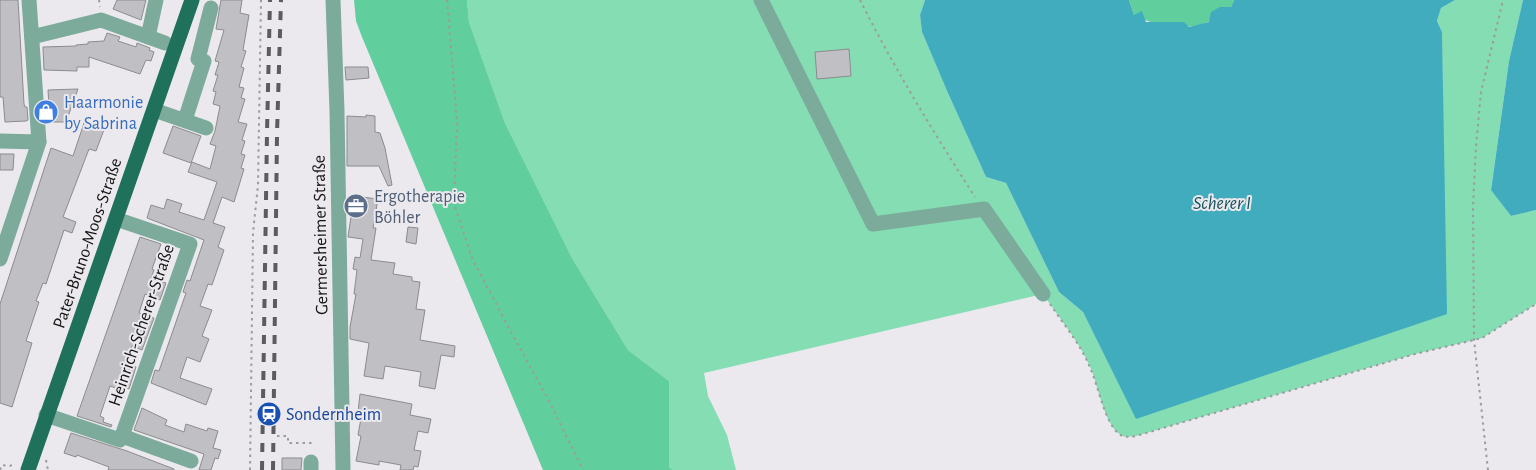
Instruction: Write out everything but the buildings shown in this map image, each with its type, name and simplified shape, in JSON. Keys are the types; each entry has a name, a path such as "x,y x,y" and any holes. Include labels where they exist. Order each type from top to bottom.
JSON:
{"main road":[{"name":"Pater-Bruno-Moos-Straße","path":"28,470 192,0"}],"street":[{"path":"0,259 38,142 29,0"},
{"path":"148,37 156,0"},
{"name":"Germersheimer Straße","path":"333,0 337,111 343,470"},
{"path":"761,0 873,224 984,209 1043,294"},
{"path":"185,120 204,61 198,60 212,8"},
{"path":"32,37 101,20 165,43"},
{"path":"154,110 206,128"},
{"path":"0,141 38,142"},
{"name":"Heinrich-Scherer-Straße","path":"116,219 190,244 122,436"},
{"path":"46,415 120,440 122,436 190,461"}],"path":[{"path":"250,470 252,240 258,185 261,0"},
{"path":"447,0 457,122 454,204 472,258 549,401 583,470"},
{"path":"860,0 880,42 946,152 984,209"},
{"path":"1488,470 1474,340 1473,207 1481,92 1503,0"},
{"path":"252,240 258,240"},
{"path":"1043,294 1081,350 1091,369 1113,428 1119,435 1126,438 1415,354 1482,338 1536,304"},
{"path":"252,302 257,303"},
{"path":"250,378 256,379"},
{"path":"277,436 288,436 288,444 314,443"}],"green space":[{"path":"354,0 467,0 469,22 505,123 572,258 628,350 669,381 669,467 673,470 543,470 362,37 356,21"},
{"path":"467,0 925,0 920,15 922,32 986,177 1006,183 1059,292 1083,312 1136,418 1443,158 1442,32 1437,21 1441,8 1455,0 1523,0 1509,61 1491,189 1511,216 1536,210 1536,304 1482,338 1415,354 1129,437 1120,435 1113,428 1105,412 1094,376 1086,359 1043,294 704,373 708,396 727,435 736,470 673,470 669,467 669,381 628,350 572,258 505,123 469,22"},
{"path":"1129,0 1234,0 1231,7 1220,7 1210,21 1191,27 1181,27 1150,22 1134,15"}],"water":[{"name":"Scherer I","path":"925,0 1129,0 1134,15 1142,11 1146,22 1184,22 1189,27 1209,22 1211,12 1220,7 1231,7 1234,0 1455,0 1441,8 1437,21 1442,32 1447,314 1136,419 1083,312 1059,292 1006,183 986,177 922,32 920,15"},
{"path":"1523,0 1536,0 1536,210 1511,216 1491,190 1509,61"}],"railway":[{"path":"262,470 270,0"},
{"path":"273,470 277,134 281,0"}],"place":[{"name":"Haarmonie by Sabrina","path":"46,112"},
{"name":"Ergotherapie Böhler","path":"356,206"},
{"name":"Sondernheim","path":"269,414"}]}
